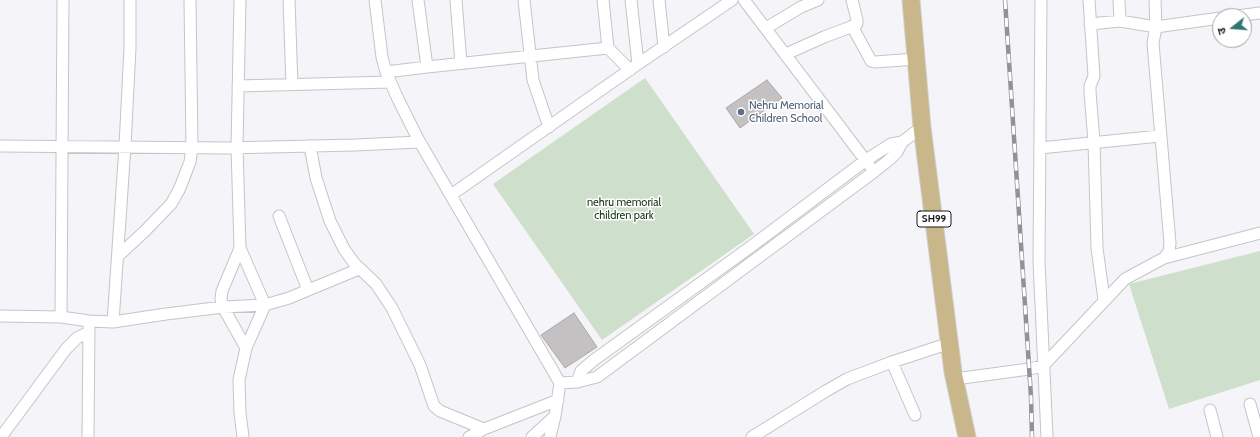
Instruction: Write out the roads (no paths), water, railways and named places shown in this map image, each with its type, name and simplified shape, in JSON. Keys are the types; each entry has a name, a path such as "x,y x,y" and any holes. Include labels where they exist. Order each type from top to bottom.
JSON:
{"main road":[{"name":"SH99","path":"911,0 922,127 955,379 967,437"}],"street":[{"path":"61,317 62,0"},
{"path":"113,322 125,146 130,48 130,0"},
{"path":"118,256 171,204 179,190 190,162 192,147 190,0"},
{"path":"240,0 237,147 240,248 265,305 246,348 239,380 240,413 243,437"},
{"path":"289,0 292,85"},
{"path":"374,0 382,58 396,98 560,383 550,437"},
{"path":"418,0 427,67"},
{"path":"456,0 461,63"},
{"path":"524,0 535,87 550,127"},
{"path":"603,0 608,48"},
{"path":"631,0 634,67"},
{"path":"659,0 664,47"},
{"path":"452,195 732,0"},
{"path":"744,0 874,172"},
{"path":"766,28 801,7 818,0"},
{"path":"786,54 824,36 857,23 852,0"},
{"path":"1041,0 1039,261 1047,437"},
{"path":"1088,0 1094,76 1090,86 1090,92 1094,142 1097,248 1104,300"},
{"path":"1119,0 1120,22"},
{"path":"1155,0 1156,27 1153,43 1170,243 1169,252 1164,258"},
{"path":"1090,24 1120,22 1156,27 1212,19"},
{"path":"852,26 871,60 875,62 916,59"},
{"path":"238,86 292,85 388,77 427,67 608,48 634,67"},
{"path":"577,382 581,372 590,363 749,248 866,160 891,144 902,142 922,127"},
{"path":"1040,148 1160,136"},
{"path":"0,146 237,147 420,142"},
{"path":"560,383 577,382 597,377 874,172 897,152 902,142"},
{"path":"310,146 316,178 330,221 344,249 359,269 376,284 392,308 420,365 434,406 440,411 484,428"},
{"path":"279,216 308,290"},
{"path":"955,379 1043,366 1125,279 1164,258 1260,233"},
{"path":"240,248 222,290 221,299 223,307 246,348"},
{"path":"749,248 757,258"},
{"path":"0,437 66,349 89,327 166,314 223,307 265,305 308,290 359,269"},
{"path":"0,316 61,317 89,327"},
{"path":"88,437 89,327"},
{"path":"752,437 847,379 892,362 950,343"},
{"path":"892,362 915,415"},
{"path":"469,437 484,428 558,400"},
{"path":"1250,404 1259,437"},
{"path":"1210,410 1217,437"},
{"path":"532,437 555,416"}],"railway":[{"path":"1005,0 1031,397 1032,437"}],"place":[{"name":"Nehru Memorial Children School","path":"741,112"}],"park label":[{"name":"nehru memorial children park","path":"624,209"}]}
